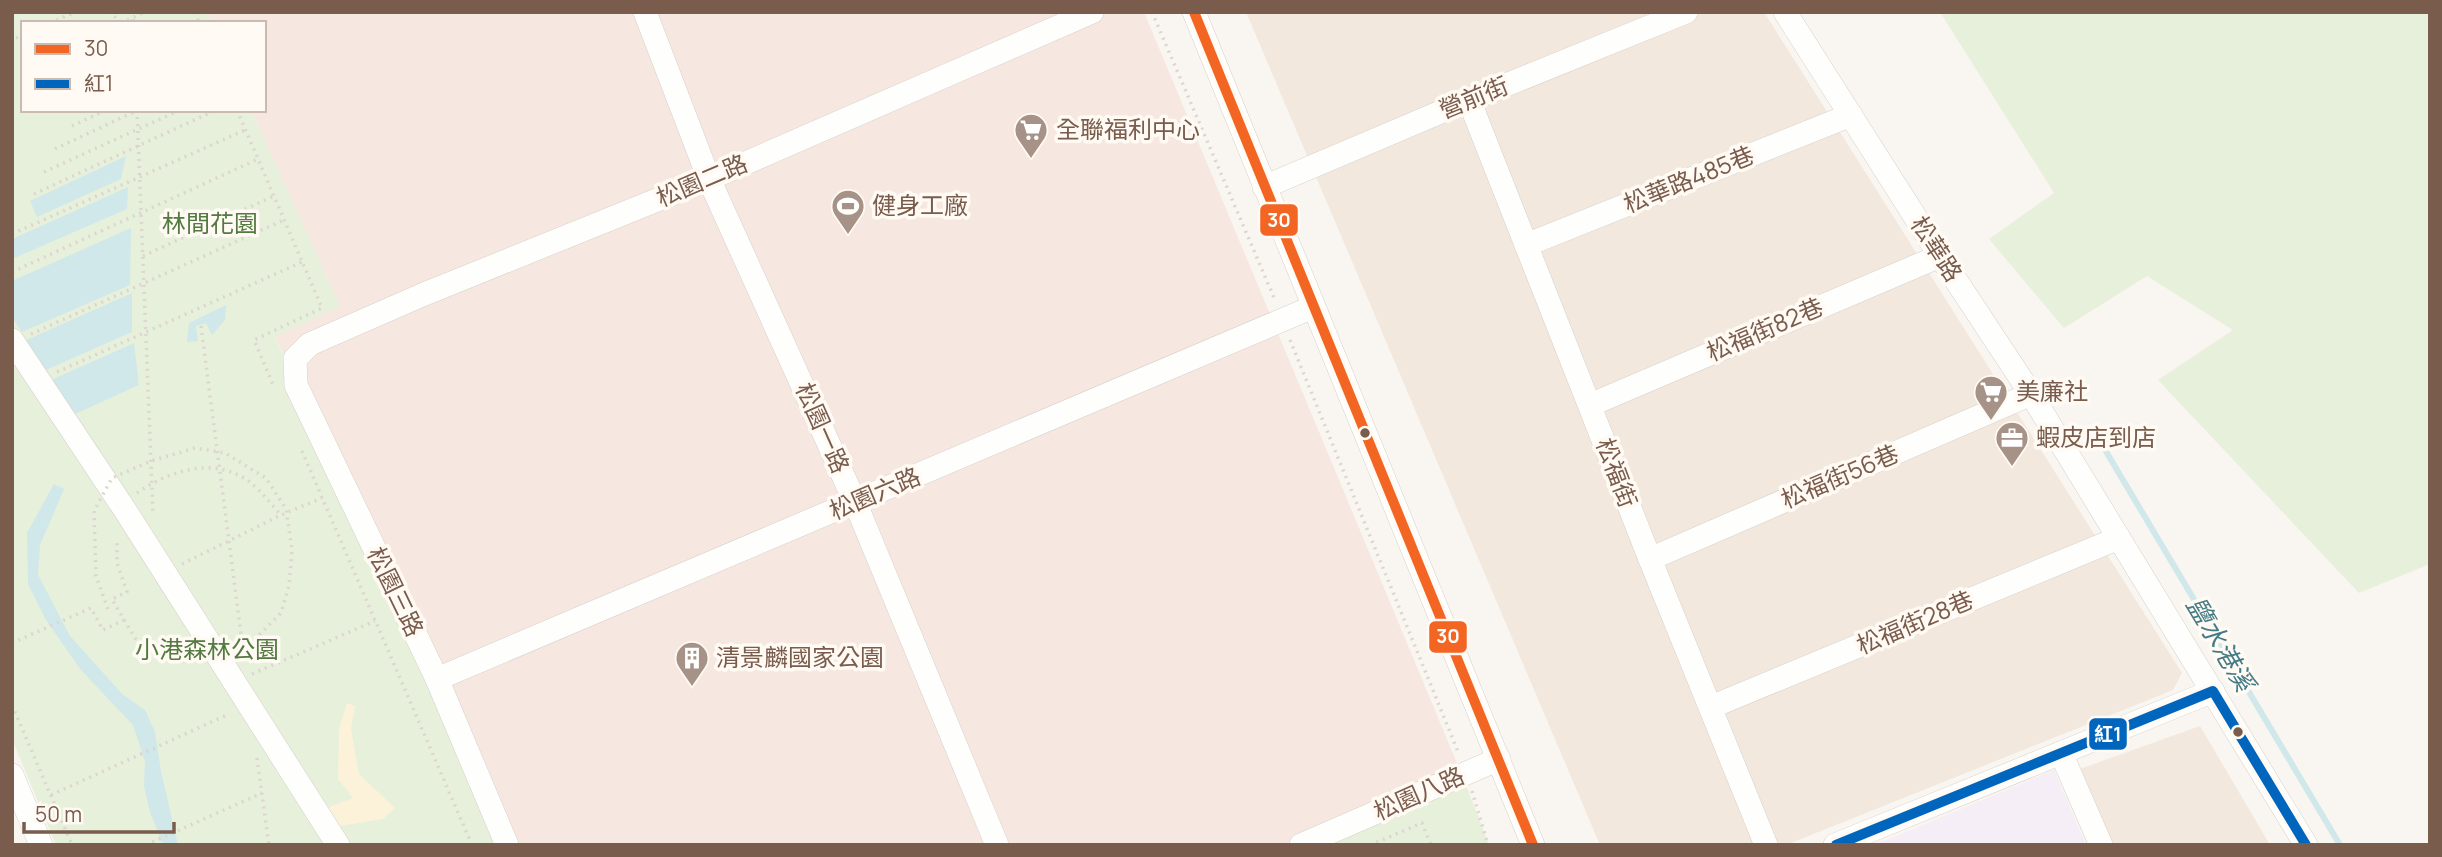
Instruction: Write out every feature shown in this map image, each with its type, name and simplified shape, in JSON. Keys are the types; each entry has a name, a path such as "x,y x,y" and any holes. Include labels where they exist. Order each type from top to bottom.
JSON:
{"street":[{"name":"松園一路","path":"645,12 709,178 855,502 998,845"},
{"name":"松園二路","path":"310,344 422,295 709,178 1092,12"},
{"path":"1194,12 1533,845"},
{"name":"營前街","path":"1264,187 1686,12"},
{"name":"松華路","path":"1785,12 2031,394 2306,845"},
{"name":"松福街","path":"1469,100 1766,845"},
{"name":"松華路485巷","path":"1526,245 1851,115"},
{"name":"松福街82巷","path":"1590,405 1940,256"},
{"name":"松園六路","path":"436,679 1313,307"},
{"path":"13,341 338,845"},
{"name":"松園三路","path":"310,344 295,359 296,385 436,679 507,845"},
{"name":"松福街56巷","path":"1650,559 2031,394"},
{"name":"松福街28巷","path":"1710,707 2119,538"},
{"path":"1835,845 2213,691"},
{"path":"2061,753 2101,845"},
{"name":"松園八路","path":"1301,845 1499,759"},
{"path":"12,775 41,845"}],"path":[{"path":"55,21 75,12"},
{"path":"133,18 145,12"},
{"path":"1152,12 1283,320 1466,773 1488,845"},
{"path":"16,38 21,36"},
{"path":"72,126 102,112"},
{"path":"55,149 133,112"},
{"path":"137,112 153,521"},
{"path":"44,172 176,112"},
{"path":"34,194 212,112"},
{"path":"12,234 245,130"},
{"path":"12,272 258,159"},
{"path":"143,256 274,196"},
{"path":"13,341 144,285 284,220"},
{"path":"39,380 302,262"},
{"path":"201,326 245,664"},
{"path":"108,609 96,576 94,511 112,478 151,461 195,448 225,453 266,478 286,509 292,550 289,586 281,613 243,651 204,661 163,660 139,644 112,599 127,592 117,563 117,522 123,508 152,482 186,469 219,468 250,482 281,515"},
{"path":"164,573 281,515 322,498"},
{"path":"12,643 91,608 103,631 124,620"},
{"path":"51,795 250,705 247,677 375,621"},
{"path":"12,705 72,845"},
{"path":"257,755 269,845"},
{"path":"146,845 262,793"},
{"path":"1370,845 1422,823 1432,845"}],"shaded area":[{"path":"207,12 1144,12 1462,775 1305,845 500,845 275,336 340,306 252,112 266,112 266,21 211,21"},
{"path":"1246,12 1764,12 2182,673 2173,690 1786,845 1600,845"},
{"path":"2200,726 2270,845 2113,845 2077,770"},
{"path":"2054,770 2086,845 1875,845"}],"green space":[{"name":"小港森林公園","path":"12,12 207,12 211,21 21,21 21,112 252,112 340,306 275,337 500,845 56,845 12,739"},
{"path":"1940,12 2430,12 2430,564 2359,593 2158,380 2233,330 2147,276 2064,328 1989,239 2054,193"},
{"path":"1462,775 1489,845 1305,845"}],"sand":[{"path":"347,703 355,706 351,729 359,774 395,808 383,819 339,826 327,808 353,798 338,779 339,729"}],"water":[{"path":"126,156 121,179 37,217 30,201"},
{"path":"128,187 127,209 12,259 12,239"},
{"path":"131,228 130,285 22,332 12,317 12,281"},
{"path":"132,293 132,332 46,370 26,340"},
{"path":"226,305 225,320 212,335 206,323 196,326 198,341 187,342 189,323"},
{"path":"134,343 139,385 73,415 51,380"},
{"path":"54,484 64,489 40,545 38,575 70,636 122,694 145,710 155,732 178,845 163,845 150,812 144,786 145,762 133,725 81,670 46,620 28,584 27,533"}],"waterway":[{"name":"鹽水港溪","path":"2101,443 2340,845"}],"transit line":[{"name":"30","path":"1194,12 1533,845"},
{"name":"紅1","path":"1836,845 2213,691 2306,845"}],"place":[{"name":"全聯福利中心","path":"1031,160"},
{"name":"健身工廠","path":"848,236"},
{"name":"美廉社","path":"1991,422"},
{"name":"蝦皮店到店","path":"2012,468"},
{"name":"清景麟國家公園","path":"692,688"}],"park label":[{"name":"林間花園","path":"210,224"}]}
